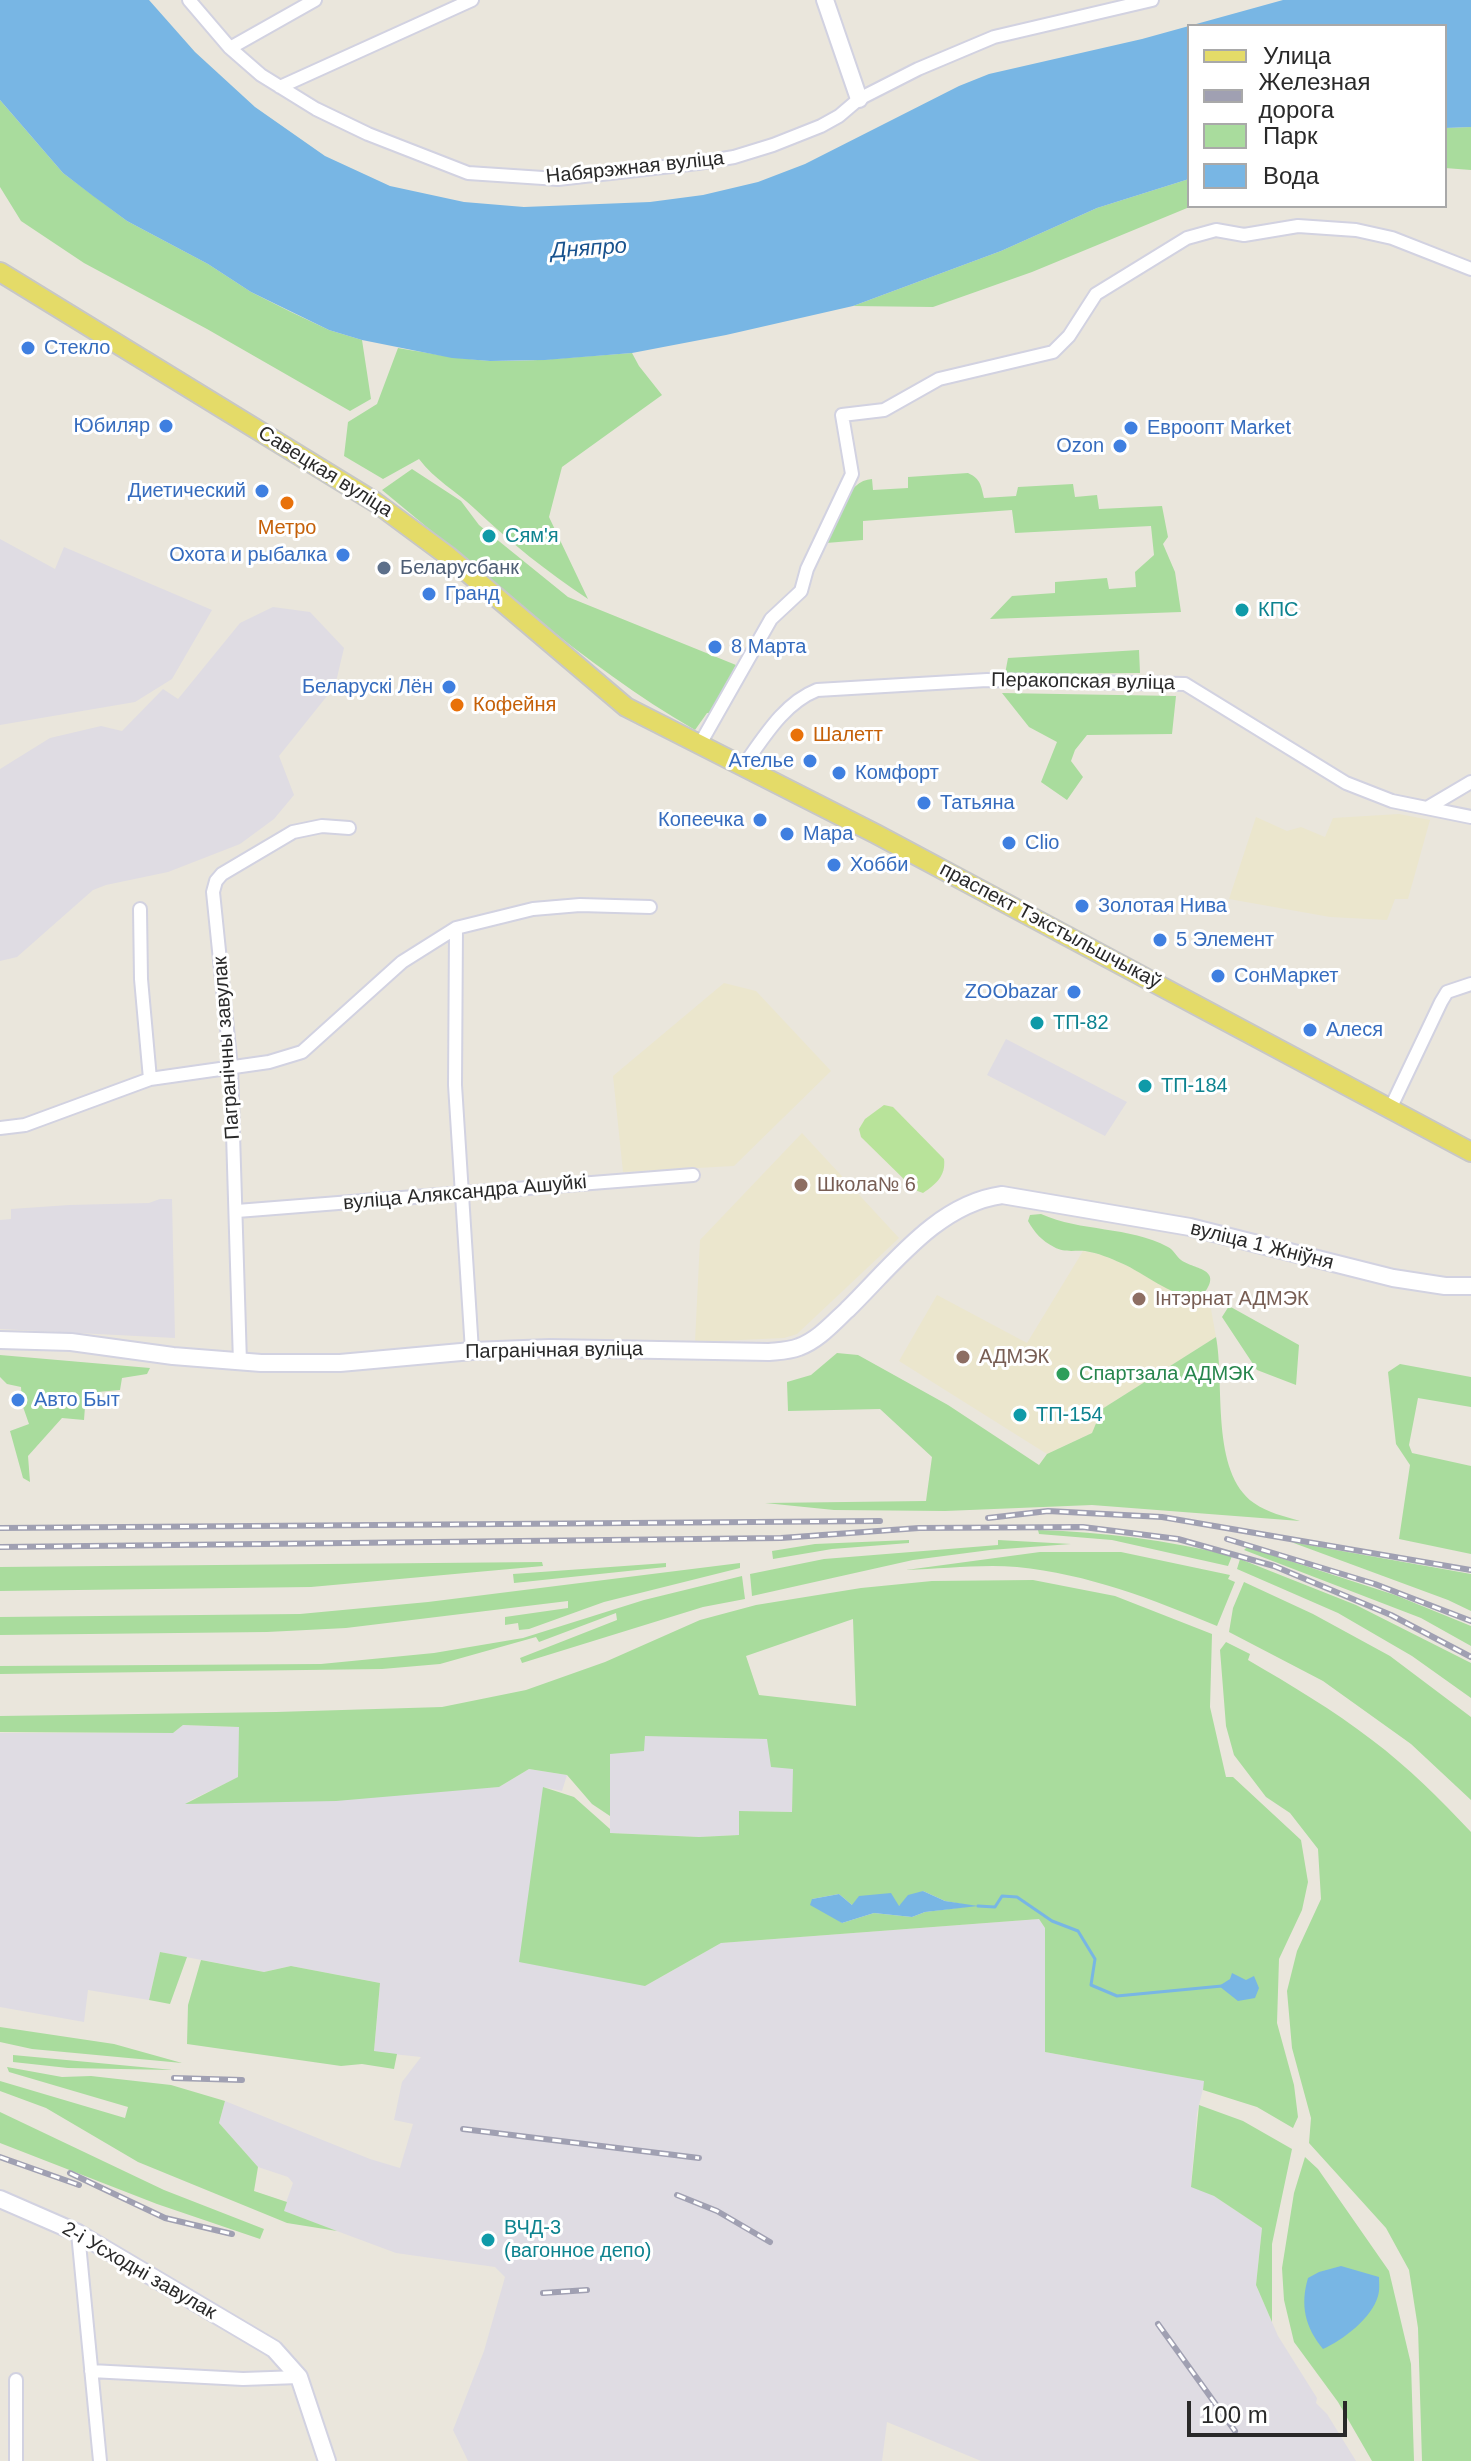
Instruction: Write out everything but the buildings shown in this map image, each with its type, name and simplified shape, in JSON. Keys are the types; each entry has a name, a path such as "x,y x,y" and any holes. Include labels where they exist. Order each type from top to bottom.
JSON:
{"main road":[{"path":"825,0 859,99"},
{"name":"Савецкая вуліца","path":"0,272 375,502 448,556 626,707"},
{"name":"праспект Тэкстыльшчыкаў","path":"626,707 744,765 1471,1152"},
{"name":"Пагранічная вуліца","path":"0,1340 71,1342 240,1363 340,1363 472,1351 550,1348 789,1350 819,1336 924,1234 965,1205 1002,1195 1052,1202"},
{"name":"вуліца 1 Жніўня","path":"1052,1202 1190,1227 1393,1278 1445,1286 1471,1286"},
{"name":"2-і Усходні завулак","path":"0,2199 78,2233 274,2349 299,2377"},
{"path":"299,2377 327,2461"}],"street":[{"name":"Набярэжная вуліца","path":"189,0 230,48 280,87 316,109 368,134 468,173 558,179 734,157 821,126 859,99 918,69 994,37 1152,0"},
{"path":"230,48 315,0"},
{"path":"280,87 472,0"},
{"path":"700,744 771,619 801,591 807,569 852,474 842,415 884,410 939,379 1053,352 1069,336 1096,294 1187,238 1216,230 1244,235 1298,226 1356,230 1392,238 1471,269"},
{"name":"Перакопская вуліца","path":"744,765 787,710 801,696 817,690 987,680 1185,684 1346,783 1392,801 1471,817"},
{"path":"1427,808 1471,782"},
{"name":"Пагранічны завулак","path":"240,1363 231,1068 213,892 222,874 293,832 322,826 349,828"},
{"path":"0,1128 25,1125 150,1079 269,1062 302,1052 402,962 456,928 533,909 580,905 650,907"},
{"path":"140,909 141,979 150,1079"},
{"path":"456,928 455,1085 472,1351"},
{"path":"1391,1107 1447,992 1471,984"},
{"name":"вуліца Аляксандра Ашуйкі","path":"237,1211 693,1175"},
{"path":"78,2233 100,2461"},
{"path":"91,2371 243,2379 299,2377"},
{"path":"16,2380 16,2461"}],"shaded area":[{"path":"0,539 55,569 64,547 212,610 172,679 135,702 0,725"},
{"path":"273,607 310,612 344,648 335,686 279,756 294,795 274,819 240,844 168,872 93,890 17,957 0,961 0,769 50,738 101,726 122,731 163,689 178,699 240,623"},
{"path":"1399,814 1430,820 1408,899 1395,899 1387,920 1330,917 1229,899 1256,817 1287,831 1301,827 1325,837 1333,818"},
{"path":"724,983 756,991 831,1071 734,1166 623,1172 613,1076"},
{"path":"1006,1039 1127,1102 1105,1136 987,1075"},
{"name":"Школа№ 6","path":"802,1133 899,1238 797,1334 784,1338 695,1342 700,1240"},
{"path":"172,1199 175,1338 0,1329 0,1220 11,1219 11,1209 149,1203"},
{"path":"1083,1251 1100,1254 1126,1265 1211,1309 1216,1337 1102,1409 1092,1433 1047,1454 899,1361 937,1295 1027,1343"},
{"path":"183,1725 239,1727 239,1777 187,1802 499,1787 529,1769 567,1775 562,1791 543,1787 645,1986 721,1943 1039,1919 1045,1928 1045,2052 1205,2081 1197,2113 1191,2186 1214,2196 1262,2228 1256,2285 1278,2336 1317,2398 1316,2403 1327,2414 1356,2461 981,2461 887,2422 882,2461 468,2461 453,2430 484,2351 505,2277 495,2267 396,2253 283,2211 293,2183 288,2177 258,2167 219,2123 225,2101 400,2168 413,2124 394,2120 402,2082 421,2057 374,2052 380,1983 291,1966 264,1972 160,1952 149,2000 88,1990 84,2022 0,2007 0,1733 173,1733"},
{"path":"644,1736 767,1739 794,1768 792,1812 739,1811 739,1835 699,1837 610,1833 610,1753"}],"green space":[{"path":"0,100 63,173 127,221 208,264 251,292 329,330 362,340 371,399 350,411 84,263 21,221 0,187"},
{"path":"1471,127 1471,170 1447,168 1447,128"},
{"path":"1187,180 1187,208 1032,272 933,307 853,306 1001,251 1097,208"},
{"path":"398,348 490,361 632,353 662,395 562,467 549,517 588,599 516,545 419,459 383,479 344,456 348,422 377,404"},
{"path":"412,469 461,501 479,525 568,597 736,665 711,713 707,713 695,730 612,676 534,616 382,490"},
{"path":"968,473 978,480 984,498 1016,496 1018,487 1073,484 1075,497 1097,495 1099,509 1162,506 1168,537 1163,544 1175,572 1181,612 990,619 1012,596 1055,593 1055,582 1107,578 1109,589 1136,587 1135,572 1154,555 1151,526 1015,533 1012,510 863,521 863,540 826,543 843,502 863,481 872,479 873,490 908,488 908,477"},
{"path":"1139,650 1140,673 1005,674 1008,658"},
{"path":"1002,693 1176,696 1172,734 1087,735 1071,761 1083,777 1067,800 1041,782 1057,742 1029,727"},
{"path":"884,1105 893,1107 944,1159 939,1179 923,1193 915,1190 861,1137 859,1129 865,1119"},
{"path":"1041,1214 1072,1224 1153,1240 1170,1248 1181,1260 1205,1271 1210,1280 1208,1287 1202,1296 1181,1294 1104,1256 1058,1249 1042,1239 1028,1221 1030,1215"},
{"path":"1229,1306 1299,1345 1296,1385 1257,1370 1222,1317"},
{"path":"1216,1337 1222,1426 1231,1471 1240,1489 1254,1503 1270,1512 1300,1521 1092,1505 945,1511 834,1510 765,1503 926,1501 932,1457 880,1409 788,1411 787,1382 811,1375 837,1353 858,1355 948,1405 1039,1465 1047,1454 1092,1433 1102,1409"},
{"path":"0,1355 150,1368 147,1374 122,1378 120,1390 86,1393 84,1420 62,1418 28,1456 30,1482 23,1478 10,1431 29,1424 22,1404 21,1387 7,1384 0,1377"},
{"path":"1400,1364 1471,1377 1471,1407 1418,1398 1409,1445 1412,1453 1471,1466 1471,1554 1399,1539 1410,1465 1396,1444 1388,1372"},
{"path":"1038,1530 1135,1538 1232,1556 1228,1566 1112,1540 1039,1534"},
{"path":"909,1540 909,1543 832,1549 773,1559 772,1551 815,1544"},
{"path":"998,1540 1071,1544 913,1560 752,1596 750,1574 824,1559 998,1545"},
{"path":"1291,1542 1471,1574 1471,1611 1448,1600"},
{"path":"1247,1547 1395,1595 1471,1626 1471,1646 1421,1618 1244,1550"},
{"path":"1040,1552 1121,1552 1230,1575 1228,1579 1235,1582 1217,1626 1119,1589 1043,1570 990,1566 906,1570"},
{"path":"1240,1559 1356,1605 1471,1663 1471,1698 1412,1656 1338,1613 1237,1569"},
{"path":"542,1562 543,1566 311,1587 0,1591 0,1567"},
{"path":"666,1563 666,1567 514,1583 513,1574"},
{"path":"740,1563 740,1568 604,1602 519,1630 518,1623 505,1625 505,1617 568,1608 568,1601 346,1628 267,1632 0,1635 0,1617 300,1614 428,1602"},
{"path":"742,1576 745,1599 703,1607 522,1663 520,1658 617,1620 616,1613 539,1642 536,1637 440,1664 382,1669 0,1674 0,1666 321,1664 434,1653 523,1638 644,1600"},
{"path":"1033,1580 1115,1596 1212,1634 1210,1707 1226,1777 1233,1777 1301,1840 1308,1882 1302,1910 1279,1959 1277,2023 1294,2085 1298,2117 1293,2128 1257,2107 1203,2090 1204,2081 1045,2052 1045,1928 1039,1919 721,1943 645,1986 519,1962 543,1787 574,1797 610,1829 610,1833 699,1837 739,1835 739,1811 792,1812 793,1769 771,1767 767,1739 645,1736 644,1751 610,1754 610,1816 592,1804 567,1775 529,1769 499,1787 336,1801 185,1804 238,1777 239,1727 183,1725 173,1733 0,1732 0,1716 442,1707 526,1690 605,1662 700,1620 756,1605 861,1588 932,1581","holes":["853,1619 856,1706 759,1695 746,1656","923,1891 945,1901 972,1906 925,1912 912,1917 874,1913 842,1923 812,1899 839,1894 852,1905 899,1906"]},
{"path":"1244,1582 1313,1614 1390,1656 1471,1717 1471,1800 1411,1744 1323,1681 1229,1632 1233,1608"},
{"path":"1226,1642 1250,1654 1248,1660 1327,1708 1372,1740 1423,1784 1471,1832 1471,2461 1422,2461 1418,2328 1409,2270 1386,2228 1309,2143 1311,2118 1292,2048 1287,1991 1297,1951 1321,1899 1318,1849 1290,1813 1266,1797 1234,1755 1226,1726 1220,1650"},
{"path":"160,1952 187,1957 170,2004 149,2000"},
{"path":"201,1960 264,1972 291,1966 380,1983 374,2051 397,2054 394,2069 362,2064 341,2066 187,2044 188,2005"},
{"path":"0,2027 114,2044 182,2063 32,2049 0,2042"},
{"path":"13,2055 173,2070 68,2068 13,2062"},
{"path":"7,2067 62,2077 91,2076 171,2085 225,2101 219,2123 258,2167 254,2191 287,2202 284,2211 337,2231 287,2223 138,2162 46,2108 0,2091 0,2081 125,2118 128,2107 9,2072"},
{"path":"1199,2105 1243,2121 1292,2149 1272,2244 1272,2322 1256,2285 1262,2228 1214,2196 1191,2187"},
{"path":"0,2112 164,2190 264,2229 260,2239 157,2204 0,2143"},
{"path":"1305,2157 1318,2169 1389,2271 1411,2364 1414,2461 1372,2461 1338,2402 1294,2342 1284,2300 1282,2268 1294,2193"}],"water":[{"name":"Дняпро","path":"0,0 149,0 195,52 255,107 325,156 390,186 464,202 524,207 650,202 703,195 758,182 805,164 959,86 989,74 1187,27 1187,180 1097,208 1001,251 853,306 632,353 490,361 452,358 362,340 329,330 251,292 208,264 127,221 63,173 0,100"},
{"path":"1283,0 1471,0 1471,127 1447,128 1447,24 1196,24"},
{"path":"923,1891 945,1901 978,1906 925,1912 912,1917 874,1913 842,1923 810,1905 812,1899 839,1894 852,1905 859,1896 891,1893 899,1906 908,1895"},
{"path":"1232,1973 1246,1980 1254,1976 1259,1988 1255,1998 1238,2001 1219,1986 1230,1979"},
{"path":"1341,2266 1379,2277 1379,2294 1363,2320 1348,2334 1323,2349 1308,2324 1304,2307 1308,2278"}],"waterway":[{"path":"978,1906 995,1907 1002,1896 1017,1897 1052,1921 1078,1931 1095,1959 1091,1985 1117,1996 1222,1986"}],"railway":[{"path":"988,1518 1048,1511 1162,1517 1471,1570"},
{"path":"0,1528 880,1521"},
{"path":"0,1547 781,1538 919,1528 1083,1527 1178,1539 1274,1566 1391,1615 1471,1657"},
{"path":"1227,1539 1375,1584 1471,1621"},
{"path":"174,2078 242,2080"},
{"path":"463,2129 699,2158"},
{"path":"0,2157 79,2185"},
{"path":"70,2173 165,2218 232,2234"},
{"path":"677,2195 717,2211 770,2242"},
{"path":"543,2293 587,2290"},
{"path":"1158,2324 1235,2431"}],"place":[{"name":"Стекло","path":"28,348"},
{"name":"Юбиляр","path":"166,426"},
{"name":"Евроопт Market","path":"1131,428"},
{"name":"Ozon","path":"1120,446"},
{"name":"Диетический","path":"262,491"},
{"name":"Метро","path":"287,503"},
{"name":"Сям'я","path":"489,536"},
{"name":"Охота и рыбалка","path":"343,555"},
{"name":"Беларусбанк","path":"384,568"},
{"name":"Гранд","path":"429,594"},
{"name":"КПС","path":"1242,610"},
{"name":"8 Марта","path":"715,647"},
{"name":"Беларускі Лён","path":"449,687"},
{"name":"Кофейня","path":"457,705"},
{"name":"Шалетт","path":"797,735"},
{"name":"Ателье","path":"810,761"},
{"name":"Комфорт","path":"839,773"},
{"name":"Татьяна","path":"924,803"},
{"name":"Копеечка","path":"760,820"},
{"name":"Мара","path":"787,834"},
{"name":"Clio","path":"1009,843"},
{"name":"Хобби","path":"834,865"},
{"name":"Золотая Нива","path":"1082,906"},
{"name":"5 Элемент","path":"1160,940"},
{"name":"СонМаркет","path":"1218,976"},
{"name":"ZOObazar","path":"1074,992"},
{"name":"ТП-82","path":"1037,1023"},
{"name":"Алеся","path":"1310,1030"},
{"name":"ТП-184","path":"1145,1086"},
{"name":"Школа№ 6","path":"801,1185"},
{"name":"Інтэрнат АДМЭК","path":"1139,1299"},
{"name":"АДМЭК","path":"963,1357"},
{"name":"Спартзала АДМЭК","path":"1063,1374"},
{"name":"Авто Быт","path":"18,1400"},
{"name":"ТП-154","path":"1020,1415"},
{"name":"ВЧД-3 (вагонное депо)","path":"488,2240"}]}
